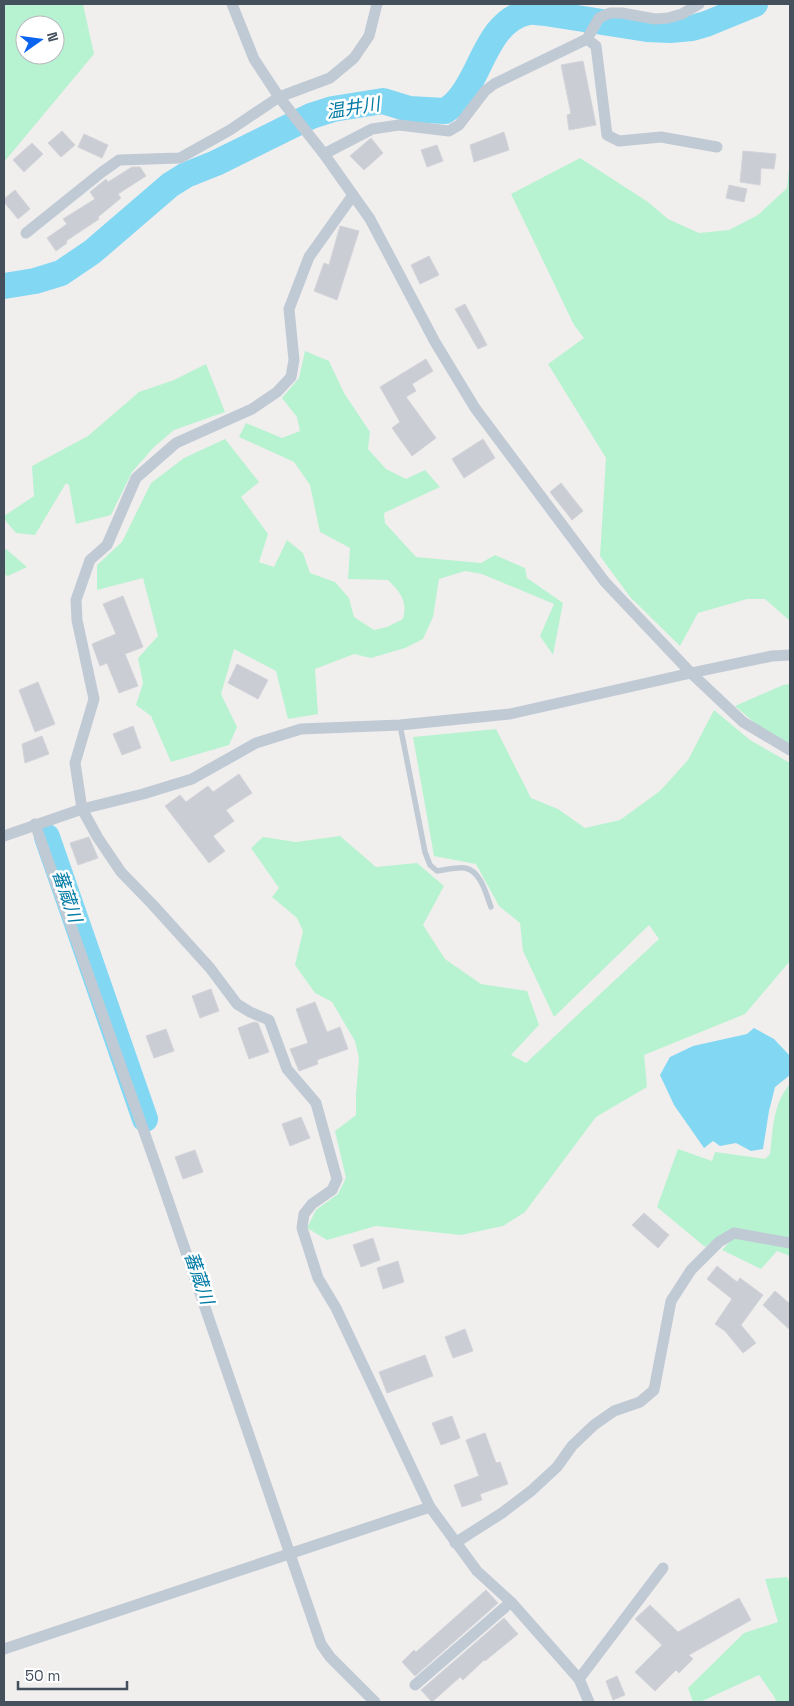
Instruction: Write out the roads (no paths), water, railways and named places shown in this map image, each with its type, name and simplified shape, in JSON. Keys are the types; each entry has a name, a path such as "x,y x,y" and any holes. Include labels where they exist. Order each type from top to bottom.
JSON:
{"street":[{"path":"232,4 254,59 282,101 324,154 370,219 435,342 475,408 604,582 692,673 743,722 790,750"},
{"path":"26,234 119,160 180,158 282,101 330,78 354,58 369,36 377,4"},
{"path":"324,154 372,129 400,125 450,131 459,125 485,91 494,84 587,39 599,18 610,13 668,18 682,14 700,4"},
{"path":"587,39 596,46 607,135 619,141 662,138 717,146"},
{"path":"353,195 309,257 289,309 294,360 291,377 277,392 252,409 176,443 136,478 107,545 90,560 76,600 77,620 94,699 75,763 82,809 98,838 121,872 153,904 210,968 237,1004 269,1020 287,1068 316,1103 338,1179 332,1190 312,1204 304,1214 302,1228 318,1278 336,1308 430,1508 477,1571 510,1602 579,1679 589,1702"},
{"path":"4,836 82,809 143,794 192,778 256,743 301,729 400,725 510,714 772,656 790,655"},
{"path":"35,824 293,1554 321,1644 330,1657 375,1702"},
{"path":"455,1543 502,1513 531,1491 557,1467 572,1446 594,1425 614,1411 640,1402 654,1390 671,1301 691,1270 719,1242 734,1233 790,1243"},
{"path":"4,1649 430,1508"},
{"path":"579,1679 663,1568"},
{"path":"415,1685 510,1602"}],"lane":[{"path":"400,725 425,852 430,865 437,871 465,868 473,872 482,882 491,907"}],"water":[{"path":"754,1028 774,1039 790,1056 790,1075 775,1087 763,1149 751,1151 736,1143 720,1146 713,1141 704,1148 674,1105 660,1075 670,1057 693,1046 747,1034"}],"waterway":[{"path":"560,15 561,4"},
{"name":"温井川","path":"4,286 35,281 61,273 92,252 170,185 186,175 216,163 311,116 333,109 383,101 409,109 445,111 466,90 494,37 515,17 535,12 647,29 670,30 692,28 706,24 755,4"},
{"name":"蕃蔵川","path":"47,837 145,1119"}]}
